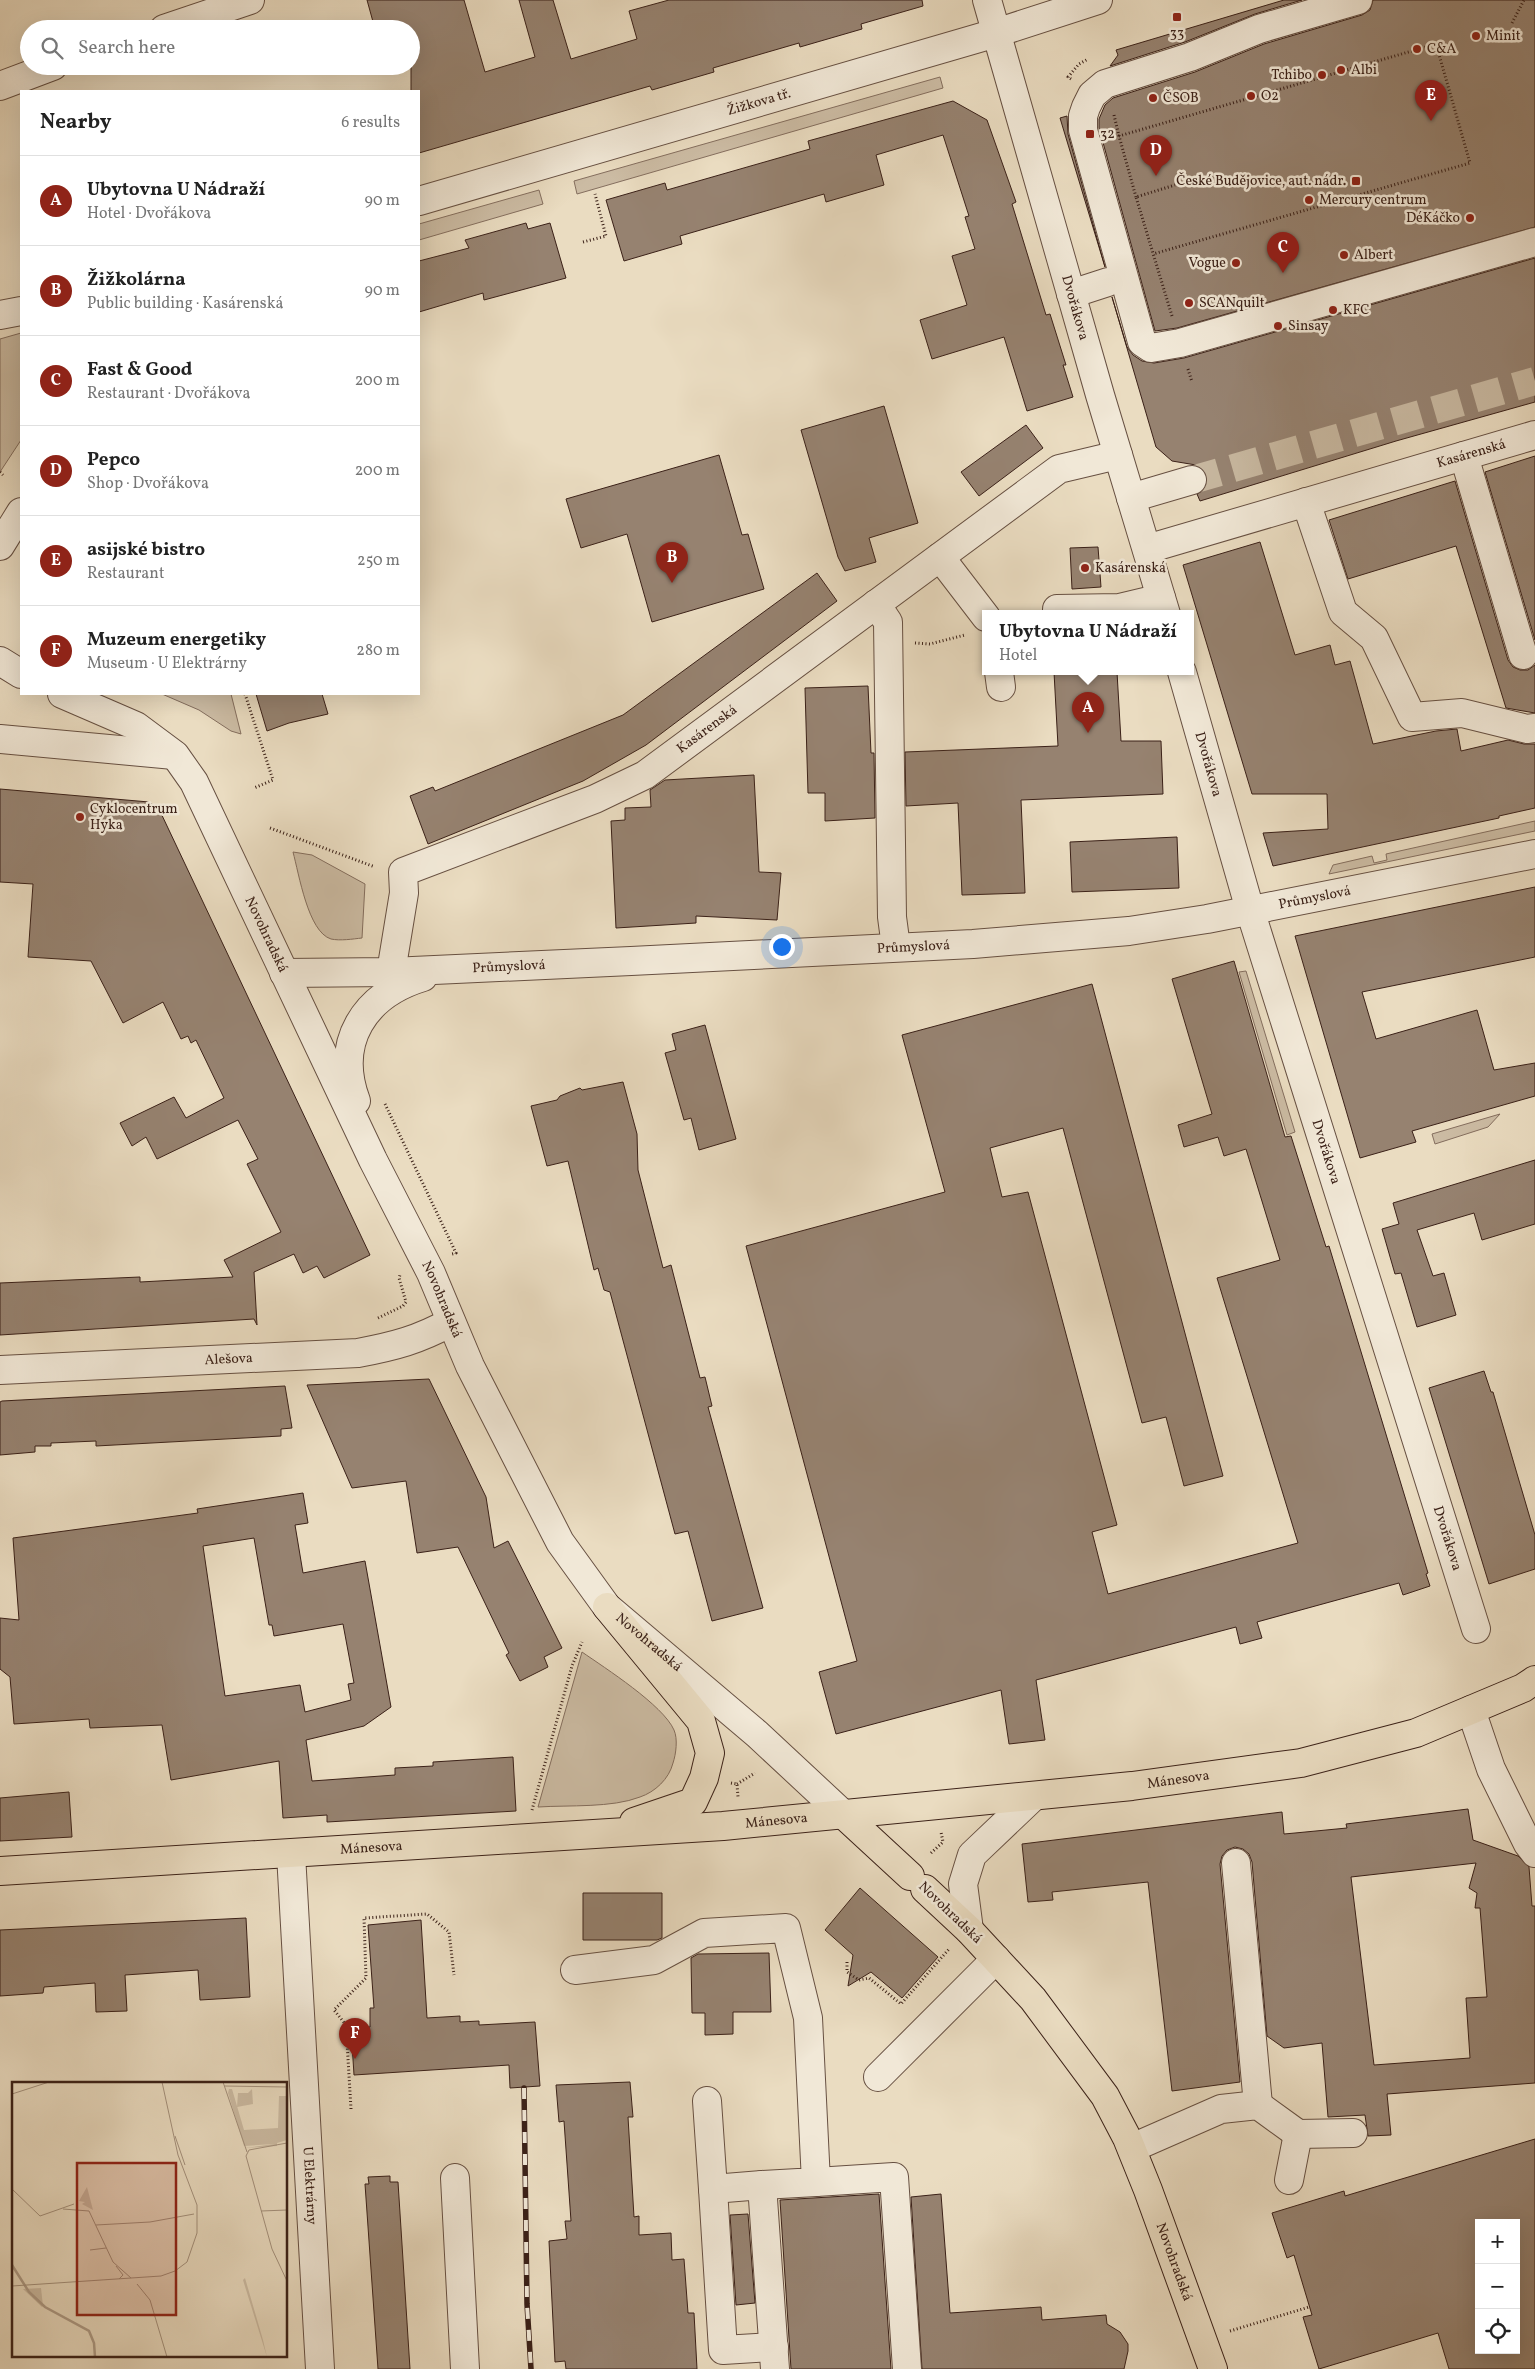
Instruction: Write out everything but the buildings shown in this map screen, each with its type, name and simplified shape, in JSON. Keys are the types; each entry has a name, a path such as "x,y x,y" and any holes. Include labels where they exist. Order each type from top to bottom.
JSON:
{"main road":[{"path":"597,1834 693,1802 704,1778 710,1752 701,1721 607,1607"},
{"name":"Mánesova","path":"0,1871 291,1854 845,1816 1132,1786 1301,1762 1416,1733 1523,1688 1535,1680"},
{"name":"Novohradská","path":"845,1816 968,1929 996,1959 1033,1999 1105,2096 1132,2148 1213,2369"}],"street":[{"path":"191,20 250,0"},
{"name":"Dvořákova","path":"986,0 1163,606"},
{"name":"Žižkova tř.","path":"420,201 996,33 1098,0"},
{"path":"1358,0 1259,30 1190,56 1105,84 1092,95 1083,116 1083,130 1142,342 1151,348 1180,343 1535,242"},
{"path":"0,86 29,75"},
{"path":"1072,298 1109,286"},
{"path":"0,315 20,311"},
{"name":"Kasárenská","path":"1147,549 1535,435"},
{"name":"Kasárenská","path":"391,972 404,893 403,872 595,799 645,775 1059,468 1118,455"},
{"path":"1464,456 1523,654"},
{"path":"1131,498 1192,480"},
{"path":"1306,502 1343,612 1374,638 1412,717 1462,713 1527,729 1535,728"},
{"path":"0,546 20,514"},
{"path":"940,556 976,626"},
{"path":"876,604 888,622 892,917 896,947"},
{"path":"1057,609 1163,606"},
{"path":"0,662 20,673"},
{"name":"Dvořákova","path":"1183,675 1250,910 1476,1629"},
{"path":"64,695 136,726 175,755"},
{"path":"0,739 175,755"},
{"name":"Novohradská","path":"175,755 194,782 212,817 373,1160 431,1274 470,1366 560,1542 607,1607 761,1738 845,1816"},
{"name":"Průmyslová","path":"284,973 391,972 973,944 1129,931 1250,910 1535,854"},
{"path":"373,1160 368,1135 353,1094 348,1056 355,1028 370,1007 388,992 413,980 451,968"},
{"name":"Alešova","path":"0,1370 358,1353 422,1338 451,1322"},
{"path":"1471,1710 1491,1769 1528,1844 1535,1853"},
{"path":"968,1929 963,1884 972,1855 1034,1796"},
{"name":"U Elektrárny","path":"291,1854 320,2369"},
{"path":"1236,1863 1258,2104"},
{"path":"575,1970 654,1960 704,1933 786,1928 808,2018 816,2182"},
{"path":"878,2077 996,1959"},
{"path":"707,2101 723,2350 774,2358 762,2185"},
{"path":"1132,2148 1221,2109 1258,2104 1298,2134 1353,2133"},
{"path":"1289,2180 1298,2134"},
{"path":"713,2189 894,2177 907,2369"},
{"path":"455,2178 465,2369"}],"path":[{"path":"1512,23 1524,0"},
{"path":"1119,136 1436,44 1470,163 1153,254"},
{"path":"1113,112 1172,317"},
{"path":"1136,197 1175,186"},
{"path":"584,242 606,236 595,194"},
{"path":"888,642 930,644 976,626"},
{"path":"245,695 273,780 254,788"},
{"path":"270,828 380,869"},
{"path":"394,1127 456,1253"},
{"path":"374,1320 403,1306 406,1302 399,1278"},
{"path":"531,1813 572,1666 582,1642"},
{"path":"737,1784 755,1774"},
{"path":"931,1853 943,1842 940,1828"},
{"path":"351,2109 346,2025 334,2010 366,1978 364,1918 426,1914 449,1932 454,1975"},
{"path":"847,1962 847,1972 859,1980 869,1978 901,2004 968,1929"},
{"path":"1203,2339 1309,2307"}],"shaded area":[{"path":"940,77 943,88 577,194 574,181"},
{"path":"539,190 543,204 420,240 420,224"},
{"path":"20,333 20,442 0,472 0,339"},
{"path":"164,695 231,695 241,734 231,731 199,710"},
{"path":"1535,821 1535,831 1329,874 1333,865 1372,856 1374,863 1387,860 1386,854"},
{"path":"293,852 312,855 365,884 362,938 331,939 316,926 310,914"},
{"path":"1246,971 1295,1132 1287,1135 1239,972"},
{"path":"1500,1114 1488,1127 1435,1144 1432,1134"},
{"path":"582,1652 646,1699 668,1720 676,1738 674,1759 671,1769 661,1784 651,1792 629,1801 538,1807"}],"tunnel":[{"path":"1192,480 1535,381"}],"railway":[{"path":"524,2088 527,2304 531,2369"}],"place":[{"name":"33","path":"1177,17"},
{"name":"Minit","path":"1476,36"},
{"name":"C&A","path":"1417,49"},
{"name":"Albi","path":"1341,70"},
{"name":"Tchibo","path":"1322,75"},
{"name":"O2","path":"1251,96"},
{"name":"ČSOB","path":"1153,98"},
{"name":"asijské bistro","path":"1431,121"},
{"name":"32","path":"1090,134"},
{"name":"Pepco","path":"1156,176"},
{"name":"České Budějovice, aut. nádr.","path":"1356,181"},
{"name":"Mercury centrum","path":"1309,200"},
{"name":"DéKáčko","path":"1470,218"},
{"name":"Albert","path":"1344,255"},
{"name":"Vogue","path":"1236,263"},
{"name":"Fast & Good","path":"1283,273"},
{"name":"SCANquilt","path":"1189,303"},
{"name":"KFC","path":"1333,310"},
{"name":"Sinsay","path":"1278,326"},
{"name":"Kasárenská","path":"1085,568"},
{"name":"Žižkolárna","path":"672,583"},
{"name":"Ubytovna U Nádraží","path":"1088,733"},
{"name":"Cyklocentrum Hyka","path":"80,817"},
{"name":"Muzeum energetiky","path":"355,2059"}]}
